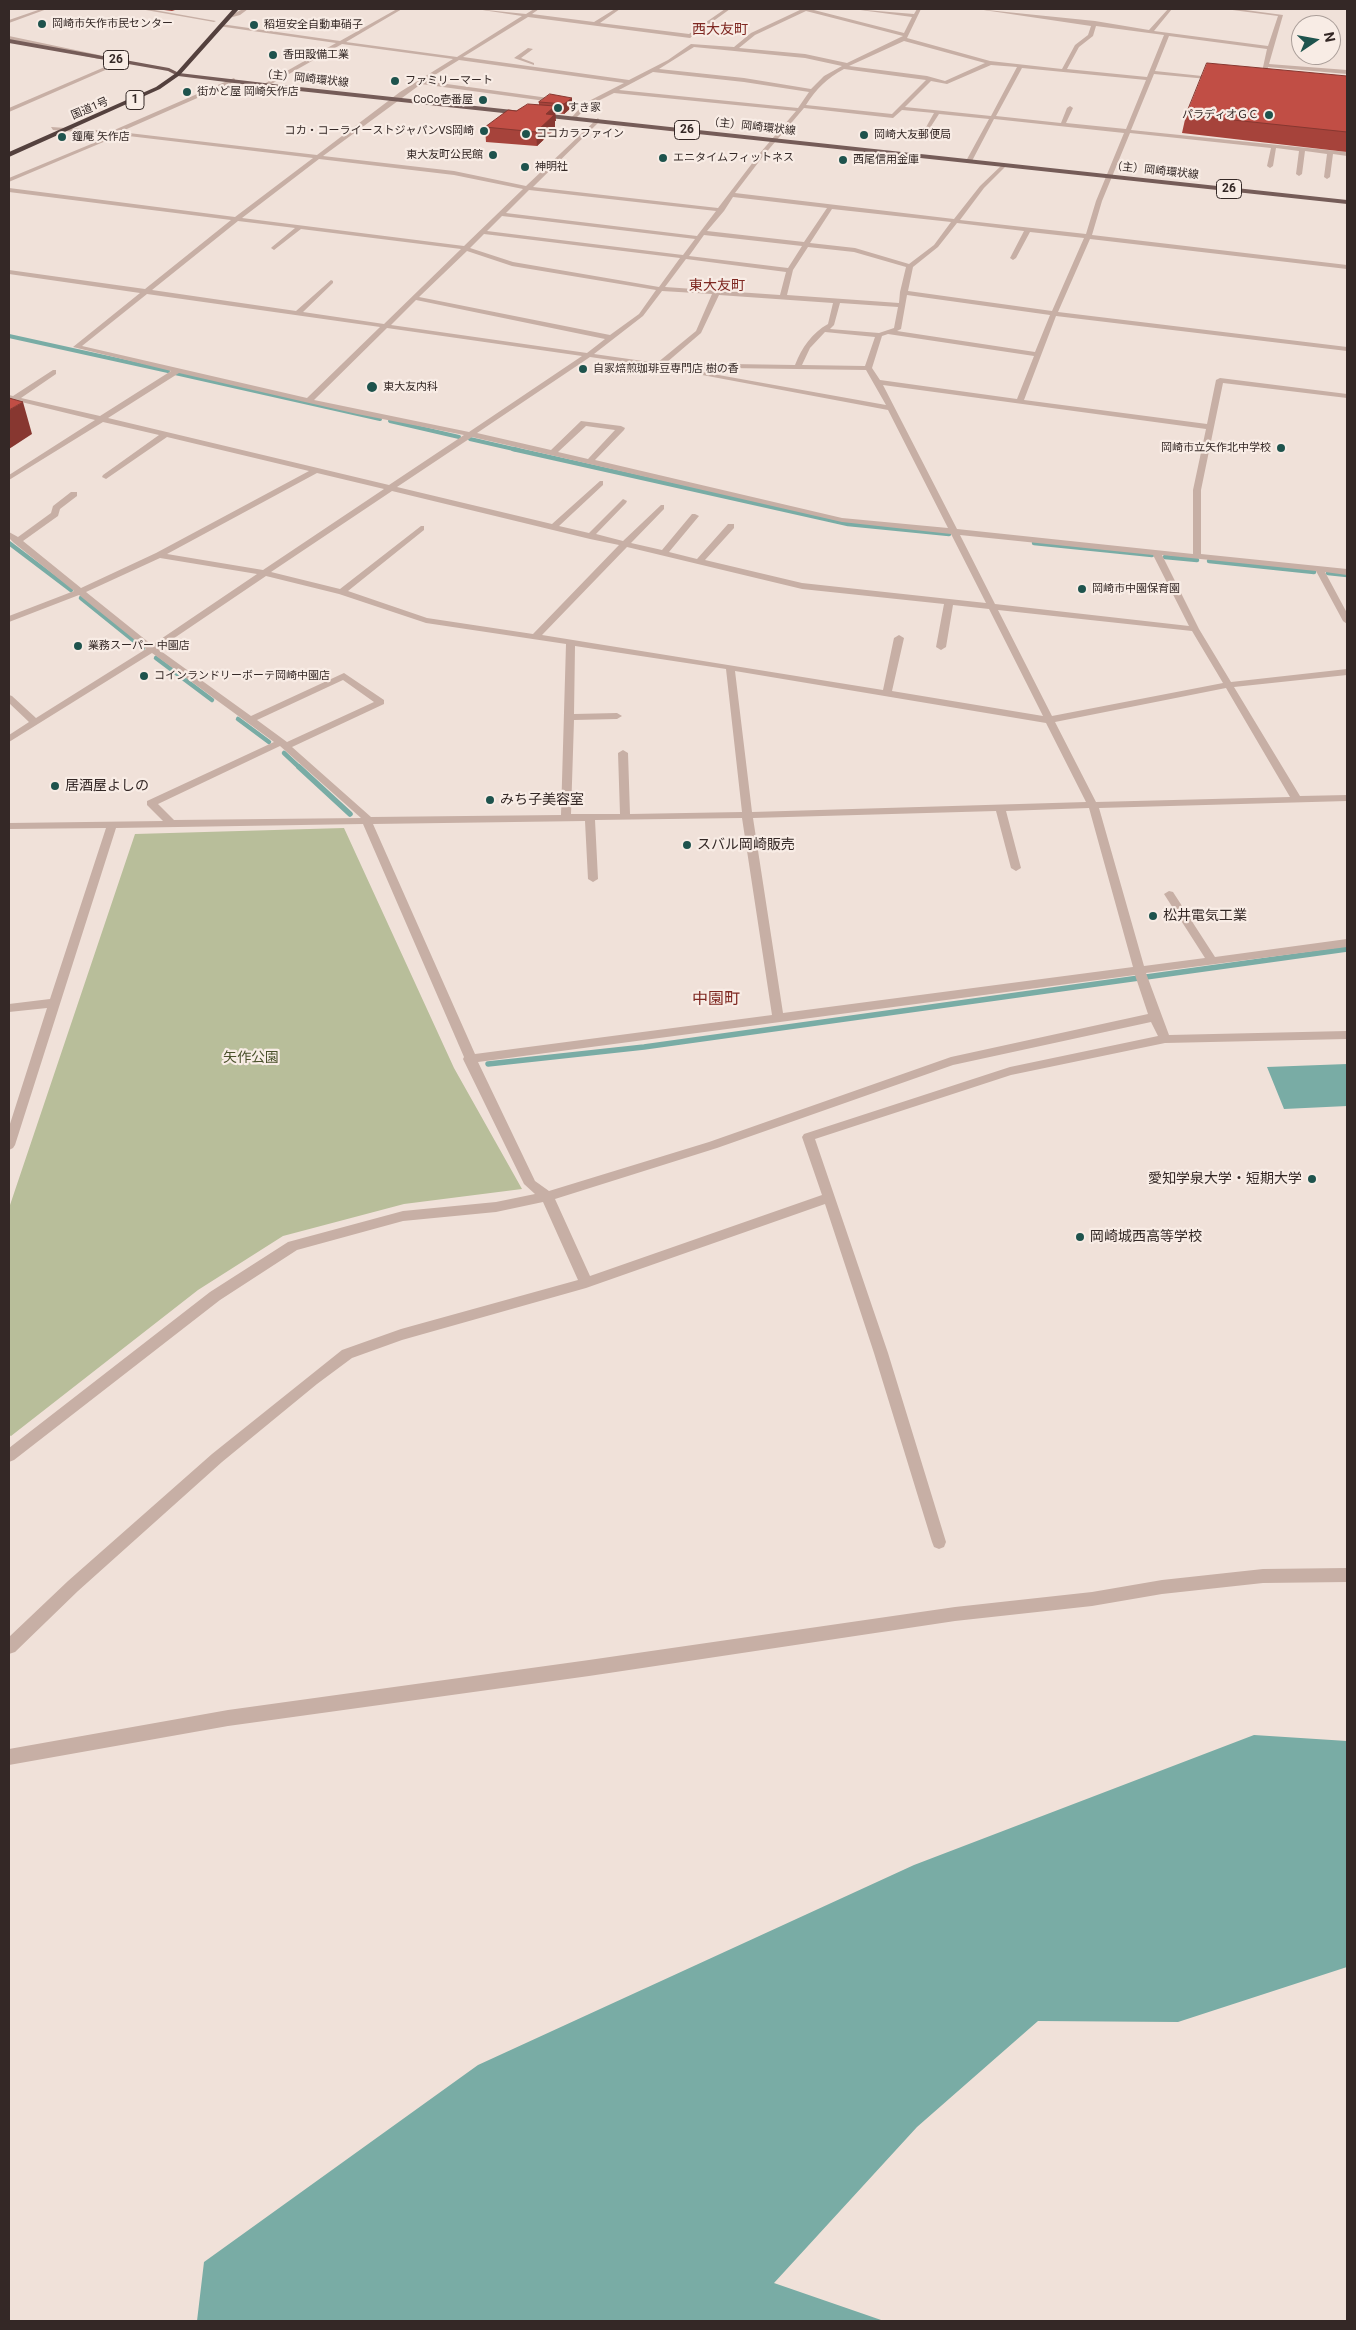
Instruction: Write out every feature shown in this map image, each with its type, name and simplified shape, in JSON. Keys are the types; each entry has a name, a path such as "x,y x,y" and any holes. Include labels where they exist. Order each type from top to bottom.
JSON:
{"highway":[{"name":"国道1号","path":"9,155 158,88 178,74 236,9"},
{"path":"208,28 220,15"},
{"name":"国道1号","path":"9,148 146,87 169,70 176,62"}],"main road":[{"name":"（主）岡崎環状線","path":"9,40 169,70 178,74 266,85 1347,202"}],"street":[{"path":"9,22 44,9"},
{"path":"142,9 214,21"},
{"path":"229,17 246,9"},
{"path":"266,85 340,41 400,9"},
{"path":"478,9 690,36 728,9"},
{"path":"537,9 394,98 235,220 77,347 308,401 470,434 842,520 1347,572"},
{"path":"595,24 618,9"},
{"path":"734,50 753,34 805,9 990,63 1148,79"},
{"path":"855,9 915,16"},
{"path":"9,739 152,650 388,488 588,355 641,315 775,139 801,108 812,91 826,77 905,37 919,9"},
{"path":"979,9 1095,23 1270,48"},
{"path":"1151,31 1170,9"},
{"path":"1227,9 1281,15 1270,48 1262,83 1254,82"},
{"path":"555,19 561,14"},
{"path":"1063,71 1077,46 1090,36 1095,23"},
{"path":"221,26 631,82"},
{"path":"1020,402 1054,313 1088,238 1110,176 1168,33"},
{"path":"690,36 693,46"},
{"path":"9,40 100,57"},
{"path":"9,46 60,55 100,57"},
{"path":"574,118 586,105 670,61 693,46 805,56 845,66 945,83 990,63"},
{"path":"530,49 517,58 542,69"},
{"path":"9,110 123,62"},
{"path":"969,161 1020,66"},
{"path":"1258,70 1266,68 1347,72"},
{"path":"652,70 744,80 812,91"},
{"path":"1151,72 1222,76 1229,80"},
{"path":"613,91 893,116 930,79"},
{"path":"9,180 234,80"},
{"path":"420,82 586,105"},
{"path":"900,108 1347,154"},
{"path":"1063,124 1070,108"},
{"path":"928,128 937,112"},
{"path":"308,401 598,120"},
{"path":"53,128 116,133 454,173 526,188 722,210"},
{"path":"1270,166 1274,146"},
{"path":"1299,174 1302,149"},
{"path":"1327,177 1330,152"},
{"path":"822,330 879,335 897,329 903,292 910,266 936,246 958,221 982,187 1004,165"},
{"path":"9,190 465,248 512,264 660,289 902,305"},
{"path":"733,195 1347,267"},
{"path":"783,298 790,270 832,206"},
{"path":"500,214 855,250 910,266"},
{"path":"274,248 299,228"},
{"path":"1013,258 1027,230"},
{"path":"481,232 790,270"},
{"path":"9,272 659,365 892,408"},
{"path":"297,314 331,282"},
{"path":"903,292 1054,313 1347,349"},
{"path":"659,365 699,332 716,294"},
{"path":"415,298 612,338"},
{"path":"798,366 803,350 822,330 830,325 837,301"},
{"path":"887,332 1039,355"},
{"path":"868,368 879,335"},
{"path":"659,365 868,368"},
{"path":"868,368 892,408 1093,806 1140,972 1155,1017 1165,1038"},
{"path":"9,478 178,370"},
{"path":"12,397 53,372"},
{"path":"1198,556 1197,490 1220,380 1347,396"},
{"path":"878,382 1210,426"},
{"path":"12,397 105,418 314,471 802,586 1195,629"},
{"path":"553,453 584,422 620,428 589,462"},
{"path":"106,477 166,434"},
{"path":"9,619 79,592 159,555 314,471"},
{"path":"554,527 600,483"},
{"path":"17,541 55,514 56,508 74,494"},
{"path":"590,536 623,501"},
{"path":"535,637 661,508"},
{"path":"664,553 695,516"},
{"path":"699,562 731,526"},
{"path":"342,592 421,528"},
{"path":"9,534 152,650 284,744 365,816 469,1059 530,1184 547,1196 586,1283"},
{"path":"1156,553 1195,629 1297,800"},
{"path":"159,555 263,573 342,592 426,620 571,644 730,667 1048,720 1228,684 1347,672"},
{"path":"1319,569 1347,621"},
{"path":"941,647 949,603"},
{"path":"887,693 899,638"},
{"path":"566,817 571,644"},
{"path":"730,667 747,815 778,1018"},
{"path":"170,823 151,803 381,702 344,676 250,720"},
{"path":"9,698 35,722"},
{"path":"569,717 617,716"},
{"path":"623,754 625,816"},
{"path":"9,826 747,815 1347,798"},
{"path":"1000,808 1016,868"},
{"path":"590,817 593,879"},
{"path":"9,1145 112,824"},
{"path":"1169,894 1213,962"},
{"path":"469,1059 1140,972 1347,943"},
{"path":"9,1008 54,1003"},
{"path":"10,1453 215,1296 293,1246 403,1216 496,1207 547,1196 723,1142 952,1061 1155,1017"},
{"path":"939,1542 829,1197 808,1137 1010,1071 1165,1038 1347,1035"},
{"path":"9,1647 73,1586 217,1458 312,1380 348,1354 401,1335 586,1283 829,1197"},
{"path":"9,1757 228,1718 589,1668 955,1614 1092,1599 1162,1587 1263,1576 1347,1575"}],"green space":[{"name":"矢作公園","path":"344,828 454,1068 522,1189 404,1204 283,1236 198,1290 11,1436 9,1435 9,1208 135,834"}],"water":[{"path":"1347,1064 1347,1106 1284,1109 1267,1067"},
{"path":"1254,1735 1347,1741 1347,1967 1178,2022 1038,2021 917,2127 774,2283 884,2321 197,2321 204,2262 478,2065 914,1865"}],"building":[{"name":"パラディオＧＣ","path":"1207,63 1347,76 1347,132 1186,115"},
{"path":"550,94 572,98 564,104 539,102"},
{"path":"528,104 555,106 546,114 554,115 536,132 485,127 508,110 516,111"},
{"path":"9,398 23,402 9,410"}],"waterway":[{"path":"9,336 168,371"},
{"path":"175,373 380,419"},
{"path":"390,421 459,437"},
{"path":"470,439 518,450"},
{"path":"513,449 848,524 949,534"},
{"path":"9,543 71,590"},
{"path":"1034,543 1152,555"},
{"path":"1165,557 1197,560"},
{"path":"1209,561 1314,572"},
{"path":"1328,573 1347,575"},
{"path":"81,598 143,648"},
{"path":"156,658 212,700"},
{"path":"238,719 269,742"},
{"path":"284,753 300,768"},
{"path":"299,767 350,814"},
{"path":"488,1064 644,1047 1347,949"}],"place":[{"name":"岡崎市矢作市民センター","path":"42,24"},
{"name":"稻垣安全自動車硝子","path":"254,25"},
{"name":"香田設備工業","path":"273,55"},
{"name":"ファミリーマート","path":"395,81"},
{"name":"街かど屋 岡崎矢作店","path":"187,92"},
{"name":"CoCo壱番屋","path":"483,100"},
{"name":"すき家","path":"558,108"},
{"name":"パラディオＧＣ","path":"1269,115"},
{"name":"コカ・コーライーストジャパンVS岡崎","path":"484,131"},
{"name":"ココカラファイン","path":"526,134"},
{"name":"岡崎大友郵便局","path":"864,135"},
{"name":"鐘庵 矢作店","path":"62,137"},
{"name":"東大友町公民館","path":"493,155"},
{"name":"エニタイムフィットネス","path":"663,158"},
{"name":"西尾信用金庫","path":"843,160"},
{"name":"神明社","path":"525,167"},
{"name":"自家焙煎珈琲豆専門店 樹の香","path":"583,369"},
{"name":"東大友内科","path":"372,387"},
{"name":"岡崎市立矢作北中学校","path":"1281,448"},
{"name":"岡崎市中園保育園","path":"1082,589"},
{"name":"業務スーパー 中園店","path":"78,646"},
{"name":"コインランドリーボーテ岡崎中園店","path":"144,676"},
{"name":"居酒屋よしの","path":"55,786"},
{"name":"みち子美容室","path":"490,800"},
{"name":"スバル岡崎販売","path":"687,845"},
{"name":"松井電気工業","path":"1153,916"},
{"name":"愛知学泉大学・短期大学","path":"1312,1179"},
{"name":"岡崎城西高等学校","path":"1080,1237"}],"district":[{"name":"西大友町","path":"720,30"},
{"name":"東大友町","path":"717,286"},
{"name":"中園町","path":"716,1000"}]}
